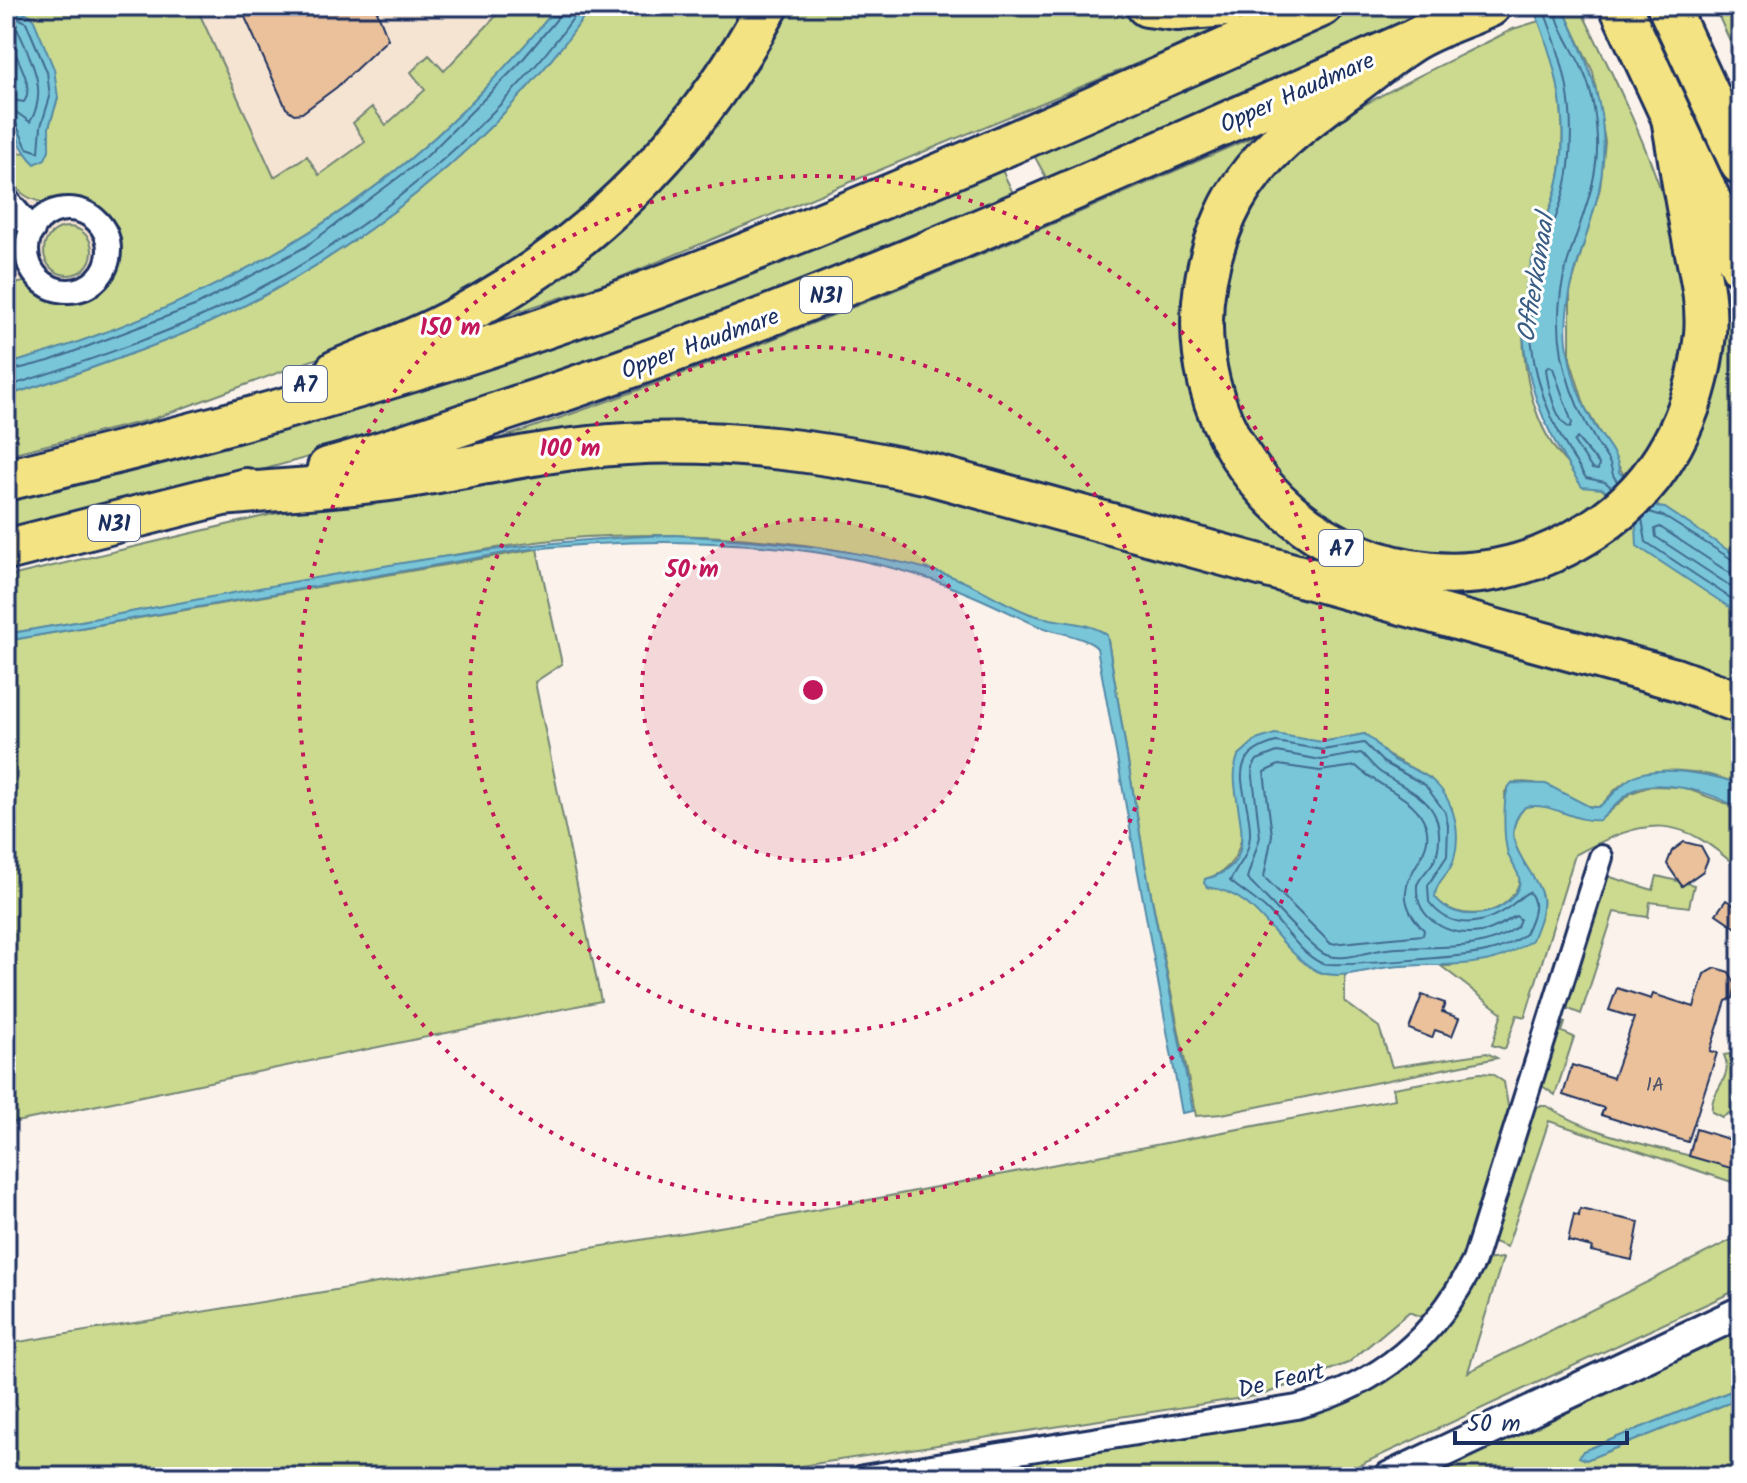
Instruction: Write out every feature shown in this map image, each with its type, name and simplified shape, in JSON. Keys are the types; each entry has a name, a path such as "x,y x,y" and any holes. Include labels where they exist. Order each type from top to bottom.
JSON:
{"highway":[{"name":"A7","path":"174,440 437,329 510,288 573,245 639,185 683,137 741,56 768,6"},
{"path":"1147,6 1177,10 1225,6"},
{"path":"6,480 174,440 476,352 622,301 889,196 1322,6"},
{"name":"N31","path":"1411,41 1490,6"},
{"name":"A7","path":"1620,6 1741,266"},
{"path":"1668,6 1737,151"},
{"name":"A7","path":"1411,41 1287,134 1259,164 1226,215 1212,258 1203,306 1203,352 1215,405 1243,460 1293,517 1335,545 1386,567 1443,575 1474,575 1507,568 1566,548 1616,515 1644,487 1674,444 1692,404 1705,330 1702,277 1672,118"},
{"name":"Opper Haudmare","path":"6,550 333,467 565,391 800,305 1060,197 1411,41"},
{"name":"N31","path":"221,495 407,477 545,452 627,444 770,447 838,456 929,474 1675,679 1741,703"}],"street":[{"path":"6,199 33,230"},
{"name":"De Feart","path":"863,1477 1297,1407 1351,1387 1402,1355 1452,1304 1474,1261 1601,857"},
{"path":"1390,1477 1741,1312"}],"shaded area":[{"path":"6,6 561,6 467,136 6,366"}],"green space":[{"path":"6,6 196,6 274,177 307,156 319,175 365,142 353,123 372,107 386,125 425,90 411,72 429,55 444,71 499,13 491,6 557,6 489,84 438,134 384,180 327,221 267,258 205,290 140,319 6,365 6,286 28,281 55,296 82,296 98,288 108,277 114,265 116,247 112,227 102,216 90,209 28,197 11,180 5,156 6,121 20,153 49,150 49,127 58,98 18,9 6,11"},
{"path":"592,6 755,6 643,161 562,231 453,299 367,340 153,419 6,455 6,396 107,363 206,324 262,297 369,230 468,148 513,103 555,56"},
{"path":"793,6 1107,6 1133,13 1234,20 1153,57 609,282 455,332 684,163 759,66"},
{"path":"1355,6 1442,6 1243,91 1048,181 1030,148"},
{"path":"1562,6 1579,6 1637,128 1669,216 1686,304 1686,347 1675,391 1658,433 1626,479 1585,407 1570,359 1570,291 1600,188 1605,142 1593,72"},
{"path":"1714,6 1741,6 1741,65"},
{"path":"1539,21 1559,91 1562,145 1556,191 1533,256 1526,292 1523,342 1526,367 1538,416 1549,438 1567,463 1609,496 1550,532 1502,549 1450,555 1394,545 1336,522 1289,485 1255,439 1232,386 1223,328 1228,270 1248,214 1284,163 1305,143 1392,89 1513,29"},
{"path":"1285,123 1217,215 1218,429 1393,575 1629,517 1741,615 1741,692 913,461 423,463 533,427 751,348 966,261"},
{"path":"998,162 1014,195 751,306 327,452 119,509 6,534 6,495"},
{"path":"68,227 77,228 85,234 91,242 91,260 85,268 77,274 68,275 59,274 51,268 45,260 44,251 45,242 51,234 59,228"},
{"path":"1712,260 1741,323 1741,559 1647,499"},
{"path":"711,461 800,467 875,480 1672,698 1741,723 1741,785 1696,773 1648,773 1621,785 1599,807 1578,803 1540,784 1512,783 1505,792 1506,817 1520,879 1507,902 1496,909 1470,914 1445,906 1435,897 1435,889 1445,876 1452,808 1430,778 1387,755 1365,734 1322,742 1256,740 1238,756 1243,810 1240,845 1233,860 1222,872 1205,879 1207,887 1227,890 1241,897 1326,974 1345,974 1345,1002 1379,1027 1392,1067 1487,1053 1497,1058 1222,1114 1196,1116 1145,864 1108,640 1103,632 1033,615 964,582 897,562 764,540 630,535 563,539 498,548 6,634 6,577 273,514 547,470 622,463"},
{"path":"537,549 562,664 535,682 601,1001 6,1124 6,641"},
{"path":"1651,786 1682,787 1736,807 1741,812 1741,871 1700,839 1681,830 1662,827 1623,833 1575,855 1525,1017 1517,1015 1505,1049 1492,1045 1502,1013 1441,966 1450,966 1541,917 1542,897 1515,843 1513,831 1516,819 1525,807 1539,804 1600,820 1631,793"},
{"path":"1607,876 1653,890 1657,876 1694,885 1689,907 1650,902 1648,917 1614,912 1581,1014 1566,1008"},
{"path":"1561,1021 1565,1023 1562,1032 1574,1037 1555,1095 1541,1085"},
{"path":"1730,1054 1737,1109 1722,1117 1712,1112 1712,1104 1726,1071 1724,1055"},
{"path":"1480,1073 1492,1074 1504,1082 1510,1118 1468,1255 1428,1320 1409,1312 1348,1363 1262,1395 729,1477 6,1477 6,1344 780,1217 1395,1099 1393,1088"},
{"path":"1547,1106 1569,1119 1617,1137 1741,1170 1741,1185 1549,1121 1507,1247 1491,1241 1533,1108"},
{"path":"1741,1235 1741,1288 1334,1477 912,1477 1319,1408 1353,1396 1391,1378 1424,1351 1464,1298 1484,1260 1503,1258 1468,1372"},
{"path":"1741,1328 1741,1387 1583,1451 1586,1460 1741,1398 1741,1477 1420,1477"}],"water":[{"path":"557,6 592,6 555,56 513,103 468,148 369,230 262,297 206,324 107,363 6,396 6,365 140,319 205,290 267,258 327,221 384,180 438,134 489,84"},
{"name":"Offierkanaal","path":"1533,6 1562,6 1584,55 1603,127 1601,178 1570,290 1566,325 1575,382 1591,419 1616,458 1619,472 1655,507 1665,508 1741,559 1741,615 1637,546 1636,525 1603,489 1582,487 1540,409 1525,353 1525,295 1531,265 1559,179 1563,124 1558,84"},
{"path":"18,9 32,16 54,69 58,98 49,127 49,150 45,159 35,164 16,133 7,94 6,11"},
{"path":"673,535 808,546 908,564 953,577 1030,614 1080,624 1107,635 1145,864 1193,1111 1182,1113 1097,648 1078,638 1036,625 959,590 908,572 800,550 743,544 630,542 522,550 6,641 6,634 421,560 505,548"},
{"path":"1275,734 1322,742 1364,734 1392,759 1435,783 1449,802 1457,836 1452,865 1437,887 1435,897 1444,906 1467,914 1480,914 1502,906 1518,888 1519,879 1508,854 1505,827 1506,796 1512,783 1546,784 1590,807 1598,807 1631,778 1655,771 1686,772 1741,785 1741,812 1708,794 1663,785 1634,790 1600,820 1544,807 1525,807 1516,820 1513,832 1515,844 1542,897 1541,914 1532,940 1504,955 1481,962 1325,974 1302,961 1241,899 1207,887 1204,883 1205,879 1225,871 1237,859 1241,844 1235,772 1238,756 1256,740"},
{"path":"1741,1387 1741,1398 1586,1460 1579,1457 1583,1451"}],"building":[{"path":"240,6 375,6 388,39 337,87 302,113 294,114 286,108"},
{"path":"1684,842 1701,846 1708,859 1703,871 1682,886 1667,864 1672,851"},
{"path":"1726,900 1741,910 1741,931 1716,914"},
{"path":"1716,968 1729,972 1736,985 1733,998 1726,1001 1710,1051 1717,1053 1688,1142 1601,1115 1604,1108 1563,1095 1572,1065 1613,1078 1634,1018 1609,1010 1617,988 1651,999 1653,994 1694,1007 1704,974"},
{"path":"1422,995 1445,1003 1442,1012 1459,1018 1452,1036 1435,1030 1432,1038 1409,1029"},
{"path":"1696,1129 1741,1143 1741,1171 1689,1156"},
{"path":"1580,1209 1639,1222 1632,1260 1591,1251 1592,1247 1568,1241 1574,1214 1579,1216"}]}
